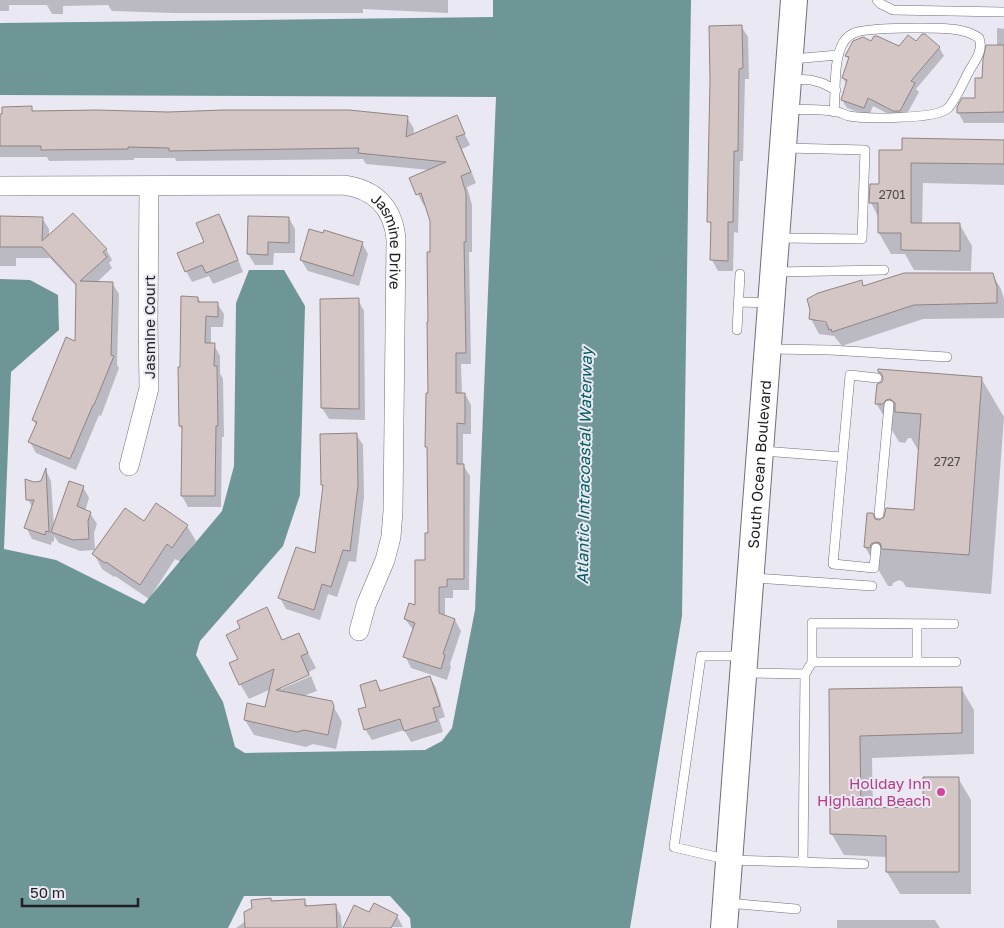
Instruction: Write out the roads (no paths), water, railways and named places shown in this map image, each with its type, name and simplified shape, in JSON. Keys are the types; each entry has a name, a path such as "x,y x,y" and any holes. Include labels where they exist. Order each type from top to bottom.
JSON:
{"main road":[{"name":"South Ocean Boulevard","path":"724,928 794,0"}],"street":[{"name":"Jasmine Drive","path":"0,186 354,186 365,190 384,205 394,227 396,239 393,511 391,537 385,560 366,605 359,631"},
{"name":"Jasmine Court","path":"129,466 149,388 149,186"}],"lane":[{"path":"877,0 894,10 1004,12"},
{"path":"786,109 834,112 864,117 923,117 936,114 947,109 981,50 979,38 958,30 939,28 867,30 854,33 847,38 838,55 834,112"},
{"path":"789,69 838,55"},
{"path":"789,69 836,90"},
{"path":"776,238 862,239 865,150 783,148"},
{"path":"774,272 884,270"},
{"path":"737,330 740,274"},
{"path":"739,302 771,303"},
{"path":"768,349 830,350 947,357"},
{"path":"876,548 874,568 833,564 850,375 877,378"},
{"path":"879,514 889,405"},
{"path":"760,451 842,457"},
{"path":"750,577 872,586"},
{"path":"803,862 805,674 812,662 812,623 954,624"},
{"path":"917,624 917,662"},
{"path":"805,674 701,656 674,847 729,860 864,864"},
{"path":"812,662 956,662"},
{"path":"726,902 796,909"}],"water":[{"name":"Atlantic Intracoastal Waterway","path":"493,0 691,0 682,616 630,928 411,928 410,918 390,896 244,896 228,928 0,928 0,279 30,280 58,295 59,330 11,372 4,549 56,560 144,604 222,511 234,466 236,303 249,270 284,270 305,306 300,495 283,546 200,641 196,655 223,702 235,747 245,753 425,750 442,741 452,728 475,610 496,97 0,95 0,23 493,17"}],"place":[{"name":"Holiday Inn Highland Beach","path":"941,792"}]}
